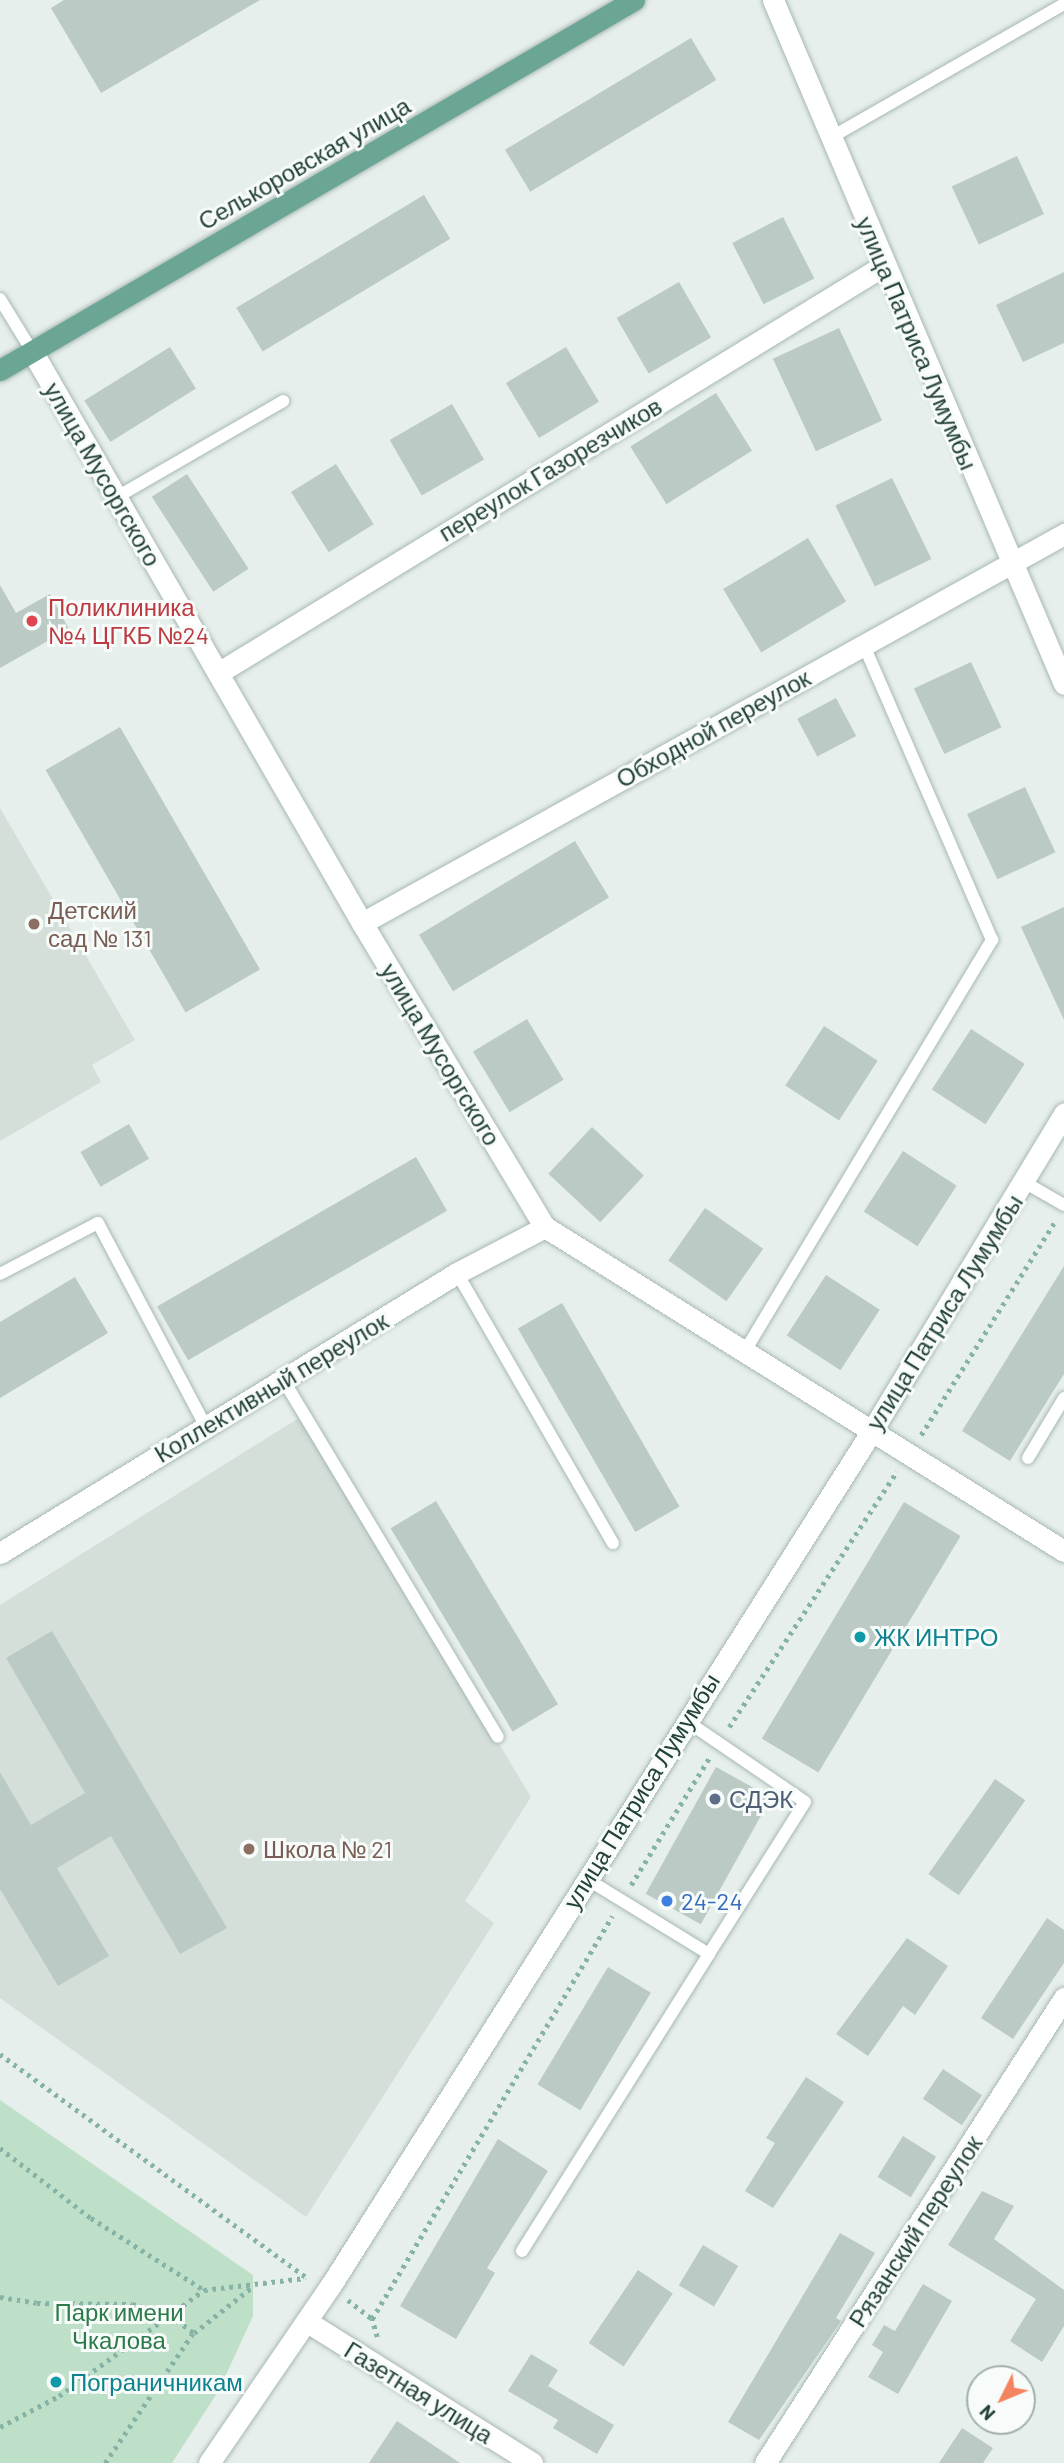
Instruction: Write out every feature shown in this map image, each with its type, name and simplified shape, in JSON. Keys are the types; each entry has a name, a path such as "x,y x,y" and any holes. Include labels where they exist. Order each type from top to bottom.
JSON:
{"main road":[{"name":"Селькоровская улица","path":"0,370 634,0"}],"street":[{"name":"улица Патриса Лумумбы","path":"773,0 883,266 1064,684"},
{"name":"переулок Газорезчиков","path":"218,673 883,266"},
{"name":"улица Мусоргского","path":"32,351 362,923 545,1227 910,1452 1064,1551"},
{"name":"Обходной переулок","path":"362,923 1012,566 1064,534"},
{"name":"улица Патриса Лумумбы","path":"209,2463 331,2285 685,1720 873,1429 1064,1113"},
{"name":"Коллективный переулок","path":"0,1553 457,1273 545,1227"},
{"name":"Рязанский переулок","path":"765,2463 1064,1998"},
{"name":"Газетная улица","path":"306,2321 389,2376 532,2463"}],"lane":[{"path":"830,138 1064,4"},
{"path":"0,299 32,351"},
{"path":"117,497 282,401"},
{"path":"745,1350 992,940 864,645"},
{"path":"1024,1182 1064,1206"},
{"path":"0,1274 98,1223 206,1427"},
{"path":"457,1273 613,1543"},
{"path":"284,1381 498,1737"},
{"path":"1028,1458 1064,1398"},
{"path":"522,2251 805,1802 685,1720"},
{"path":"585,1878 620,1902 709,1954"}],"path":[{"path":"372,2319 717,1744 910,1452 1064,1206"},
{"path":"0,2054 306,2278 331,2285 372,2319 389,2376"},
{"path":"0,2148 91,2218 204,2290"},
{"path":"0,2427 59,2396 204,2290 253,2287 306,2278"},
{"path":"105,2463 194,2333 253,2287"},
{"path":"0,2297 37,2303 132,2304 170,2315 194,2333"}],"shaded area":[{"name":"Детский сад № 131","path":"0,808 135,1040 92,1065 101,1082 0,1141"},
{"name":"Школа № 21","path":"302,1416 531,1797 465,1901 494,1923 306,2217 0,1998 0,1605"}],"green space":[{"name":"Парк имени Чкалова","path":"0,2100 253,2275 253,2316 219,2390 172,2463 0,2463"}],"building":[{"path":"64,0 260,0 101,93 51,8"},
{"path":"691,38 716,80 530,192 505,150"},
{"path":"1017,156 1044,214 979,244 952,186"},
{"path":"424,195 450,239 263,352 236,308"},
{"path":"783,217 814,278 764,304 732,243"},
{"path":"1064,272 1064,343 1023,362 996,305"},
{"path":"679,282 711,337 649,373 617,318"},
{"path":"839,328 882,420 816,451 773,359"},
{"path":"170,347 196,389 110,442 84,401"},
{"path":"566,347 599,402 539,438 506,383"},
{"path":"716,393 752,451 666,504 630,447"},
{"path":"452,404 484,459 422,495 390,440"},
{"path":"336,464 374,524 329,552 291,492"},
{"path":"187,474 249,569 213,592 152,497"},
{"path":"892,478 931,559 875,587 835,506"},
{"path":"808,538 846,601 761,652 723,589"},
{"name":"Поликлиника №4 ЦГКБ №24","path":"0,585 16,613 50,594 69,629 0,668"},
{"path":"971,662 1001,727 944,754 914,689"},
{"path":"836,698 856,736 817,757 797,719"},
{"path":"120,727 260,969 186,1012 46,770"},
{"path":"1025,787 1055,852 997,879 967,814"},
{"path":"575,841 609,898 453,991 419,935"},
{"path":"1064,907 1064,1020 1021,927"},
{"path":"527,1019 564,1080 510,1112 473,1051"},
{"path":"824,1026 878,1061 839,1120 785,1086"},
{"path":"971,1029 1025,1064 985,1124 932,1089"},
{"path":"129,1124 149,1159 101,1187 81,1152"},
{"path":"592,1127 644,1175 600,1222 548,1174"},
{"path":"903,1151 957,1186 917,1246 864,1211"},
{"path":"416,1157 447,1211 188,1360 157,1306"},
{"path":"705,1208 763,1249 726,1301 668,1260"},
{"path":"1064,1266 1064,1374 1010,1461 962,1431"},
{"path":"826,1275 880,1310 840,1370 787,1335"},
{"path":"75,1277 108,1333 0,1398 0,1322"},
{"path":"562,1303 680,1507 635,1532 518,1328"},
{"path":"436,1501 558,1704 513,1731 391,1528"},
{"name":"ЖК ИНТРО","path":"904,1502 961,1536 818,1773 762,1739"},
{"path":"52,1631 227,1928 180,1954 111,1836 57,1868 109,1956 58,1986 0,1889 0,1772 31,1825 85,1793 6,1658"},
{"path":"716,1767 771,1798 701,1924 646,1894"},
{"path":"995,1779 1025,1800 959,1895 928,1874"},
{"path":"1047,1918 1064,1930 1064,1963 1013,2039 981,2018"},
{"path":"907,1938 948,1966 915,2015 903,2006 868,2056 836,2034"},
{"path":"608,1967 651,1993 580,2110 537,2084"},
{"path":"943,2069 982,2095 962,2125 923,2099"},
{"path":"806,2077 844,2102 773,2208 745,2191 775,2143 766,2138"},
{"path":"903,2136 936,2157 911,2197 878,2177"},
{"path":"498,2139 548,2171 487,2268 495,2273 456,2339 400,2306"},
{"path":"982,2191 1014,2206 994,2239 1064,2290 1064,2326 1042,2362 1010,2341 1036,2299 948,2245"},
{"path":"840,2233 875,2253 836,2318 841,2321 759,2440 728,2422"},
{"path":"703,2245 738,2266 714,2306 679,2285"},
{"path":"638,2270 673,2293 624,2366 589,2343"},
{"path":"923,2284 952,2301 898,2394 868,2377 883,2352 872,2345 884,2325 895,2331"},
{"path":"531,2354 558,2370 548,2386 614,2425 597,2454 553,2428 558,2420 508,2391"},
{"path":"397,2421 460,2463 369,2463"},
{"path":"962,2428 966,2431 966,2435 973,2435 993,2448 983,2463 939,2463"}],"place":[{"name":"Поликлиника №4 ЦГКБ №24","path":"32,621"},
{"name":"Детский сад № 131","path":"34,924"},
{"name":"ЖК ИНТРО","path":"860,1637"},
{"name":"СДЭК","path":"715,1799"},
{"name":"Школа № 21","path":"249,1849"},
{"name":"24-24","path":"667,1901"},
{"name":"Пограничникам","path":"56,2382"}]}
